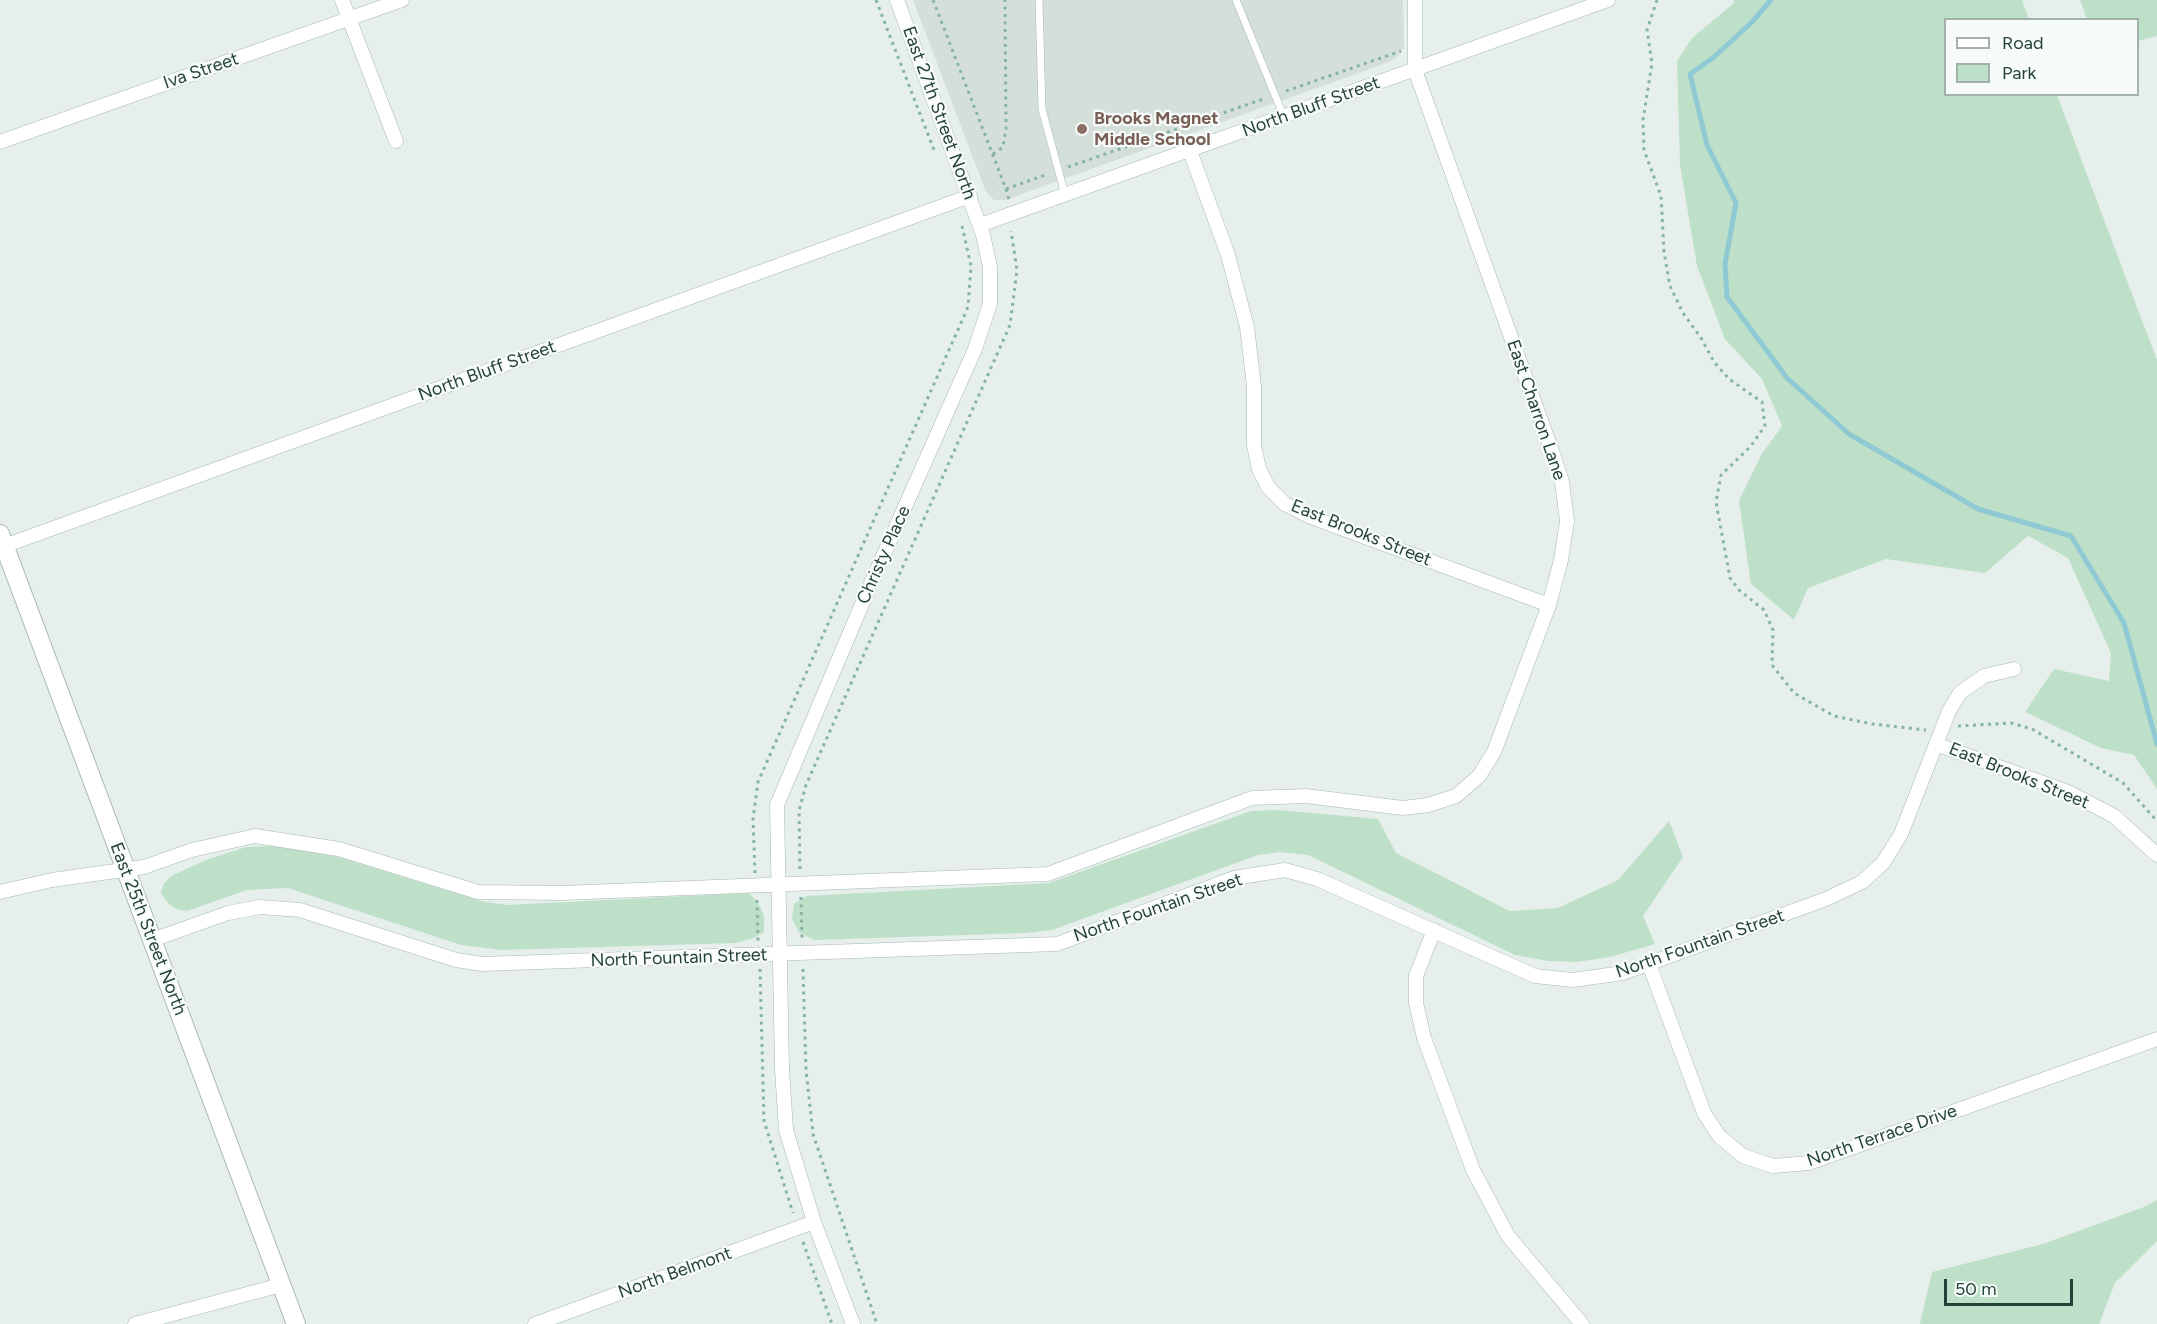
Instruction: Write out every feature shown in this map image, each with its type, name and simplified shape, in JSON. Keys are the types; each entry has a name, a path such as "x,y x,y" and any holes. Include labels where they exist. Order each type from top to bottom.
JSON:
{"street":[{"path":"342,0 396,141"},
{"name":"Iva Street","path":"0,142 402,0"},
{"name":"East 27th Street North","path":"897,0 980,225"},
{"path":"1415,70 1416,0"},
{"name":"North Bluff Street","path":"980,225 1608,0"},
{"name":"East Charron Lane","path":"801,884 1048,874 1252,798 1306,796 1403,808 1428,805 1456,796 1479,776 1494,752 1549,605 1561,560 1567,520 1562,482 1415,70"},
{"name":"East Brooks Street","path":"1190,151 1228,255 1248,327 1254,386 1254,445 1259,469 1268,488 1285,504 1311,517 1549,605"},
{"name":"North Bluff Street","path":"2,540 970,196"},
{"name":"Christy Place","path":"853,1324 814,1222 786,1130 782,1069 777,805 865,597 975,349 990,304 990,267 980,225"},
{"name":"East 25th Street North","path":"2,540 296,1324"},
{"name":"North Fountain Street","path":"152,940 228,913 260,907 300,910 456,960 482,964 1057,944 1234,878 1285,870 1317,879 1535,976 1573,980 1623,973 1826,899 1862,882 1883,863 1901,834 1949,711 1960,693 1984,676 2014,669"},
{"name":"East Brooks Street","path":"1936,744 2068,792 2114,816 2157,855"},
{"path":"0,892 52,880 144,867 192,850 255,836 339,849 478,892 561,893 801,884"},
{"path":"1434,930 1416,976 1416,1003 1424,1038 1473,1170 1508,1236 1582,1324"},
{"name":"North Terrace Drive","path":"1649,964 1704,1113 1719,1136 1743,1156 1773,1166 1809,1163 2157,1040"},
{"name":"North Belmont","path":"535,1324 814,1222"},
{"path":"135,1324 281,1285"}],"lane":[{"path":"1039,0 1042,109 1065,195"},
{"path":"1236,0 1284,117"}],"path":[{"path":"877,1324 813,1134 806,1070 799,811 806,784 1010,324 1017,270 1006,189 933,0"},
{"path":"993,154 1004,147 1006,129 1005,0"},
{"path":"1657,0 1647,30 1652,63 1643,120 1644,150 1661,195 1664,252 1670,286 1683,313 1701,338 1714,362 1729,379 1762,402 1765,426 1750,447 1721,475 1717,512 1730,578 1739,590 1764,610 1773,630 1772,665 1794,693 1834,716 1872,724 1926,730"},
{"path":"1006,189 1401,51"},
{"path":"1956,726 2011,723 2032,729 2123,783 2157,821"}],"shaded area":[{"name":"Brooks Magnet Middle School","path":"913,0 1403,0 1404,47 1395,59 1381,65 1005,200 994,200 986,192"}],"green space":[{"path":"1734,0 2022,0 2029,18 1944,18 1944,96 2057,96 2157,360 2157,789 2134,755 2101,748 2025,712 2054,669 2109,681 2111,653 2068,558 2028,536 1985,573 1886,559 1808,588 1794,620 1751,584 1739,501 1761,455 1782,426 1762,379 1725,339 1697,266 1680,165 1677,61 1692,38 1734,3"},
{"path":"2080,0 2157,0 2157,36 2139,41 2139,18 2087,18"},
{"path":"1278,810 1378,819 1396,853 1510,911 1558,908 1618,880 1669,821 1683,857 1643,916 1655,944 1610,957 1577,962 1548,961 1515,955 1308,855 1280,852 1258,855 1052,930 1026,933 814,940 799,932 792,919 794,904 806,896 1049,883 1251,811"},
{"path":"275,846 338,857 481,901 506,905 749,893 758,903 764,915 764,932 751,939 735,943 502,950 461,945 288,888 247,890 187,911 176,909 161,893 164,883 173,875 206,860 246,847"},
{"path":"2157,1200 2157,1241 2115,1283 2099,1324 1920,1324 1932,1272 2043,1244 2144,1207"}],"waterway":[{"path":"1771,0 1752,22 1713,58 1690,74 1707,145 1736,203 1725,264 1727,297 1787,378 1849,434 1978,509 2071,536 2124,623 2157,744"}],"place":[{"name":"Brooks Magnet Middle School","path":"1082,129"}]}
